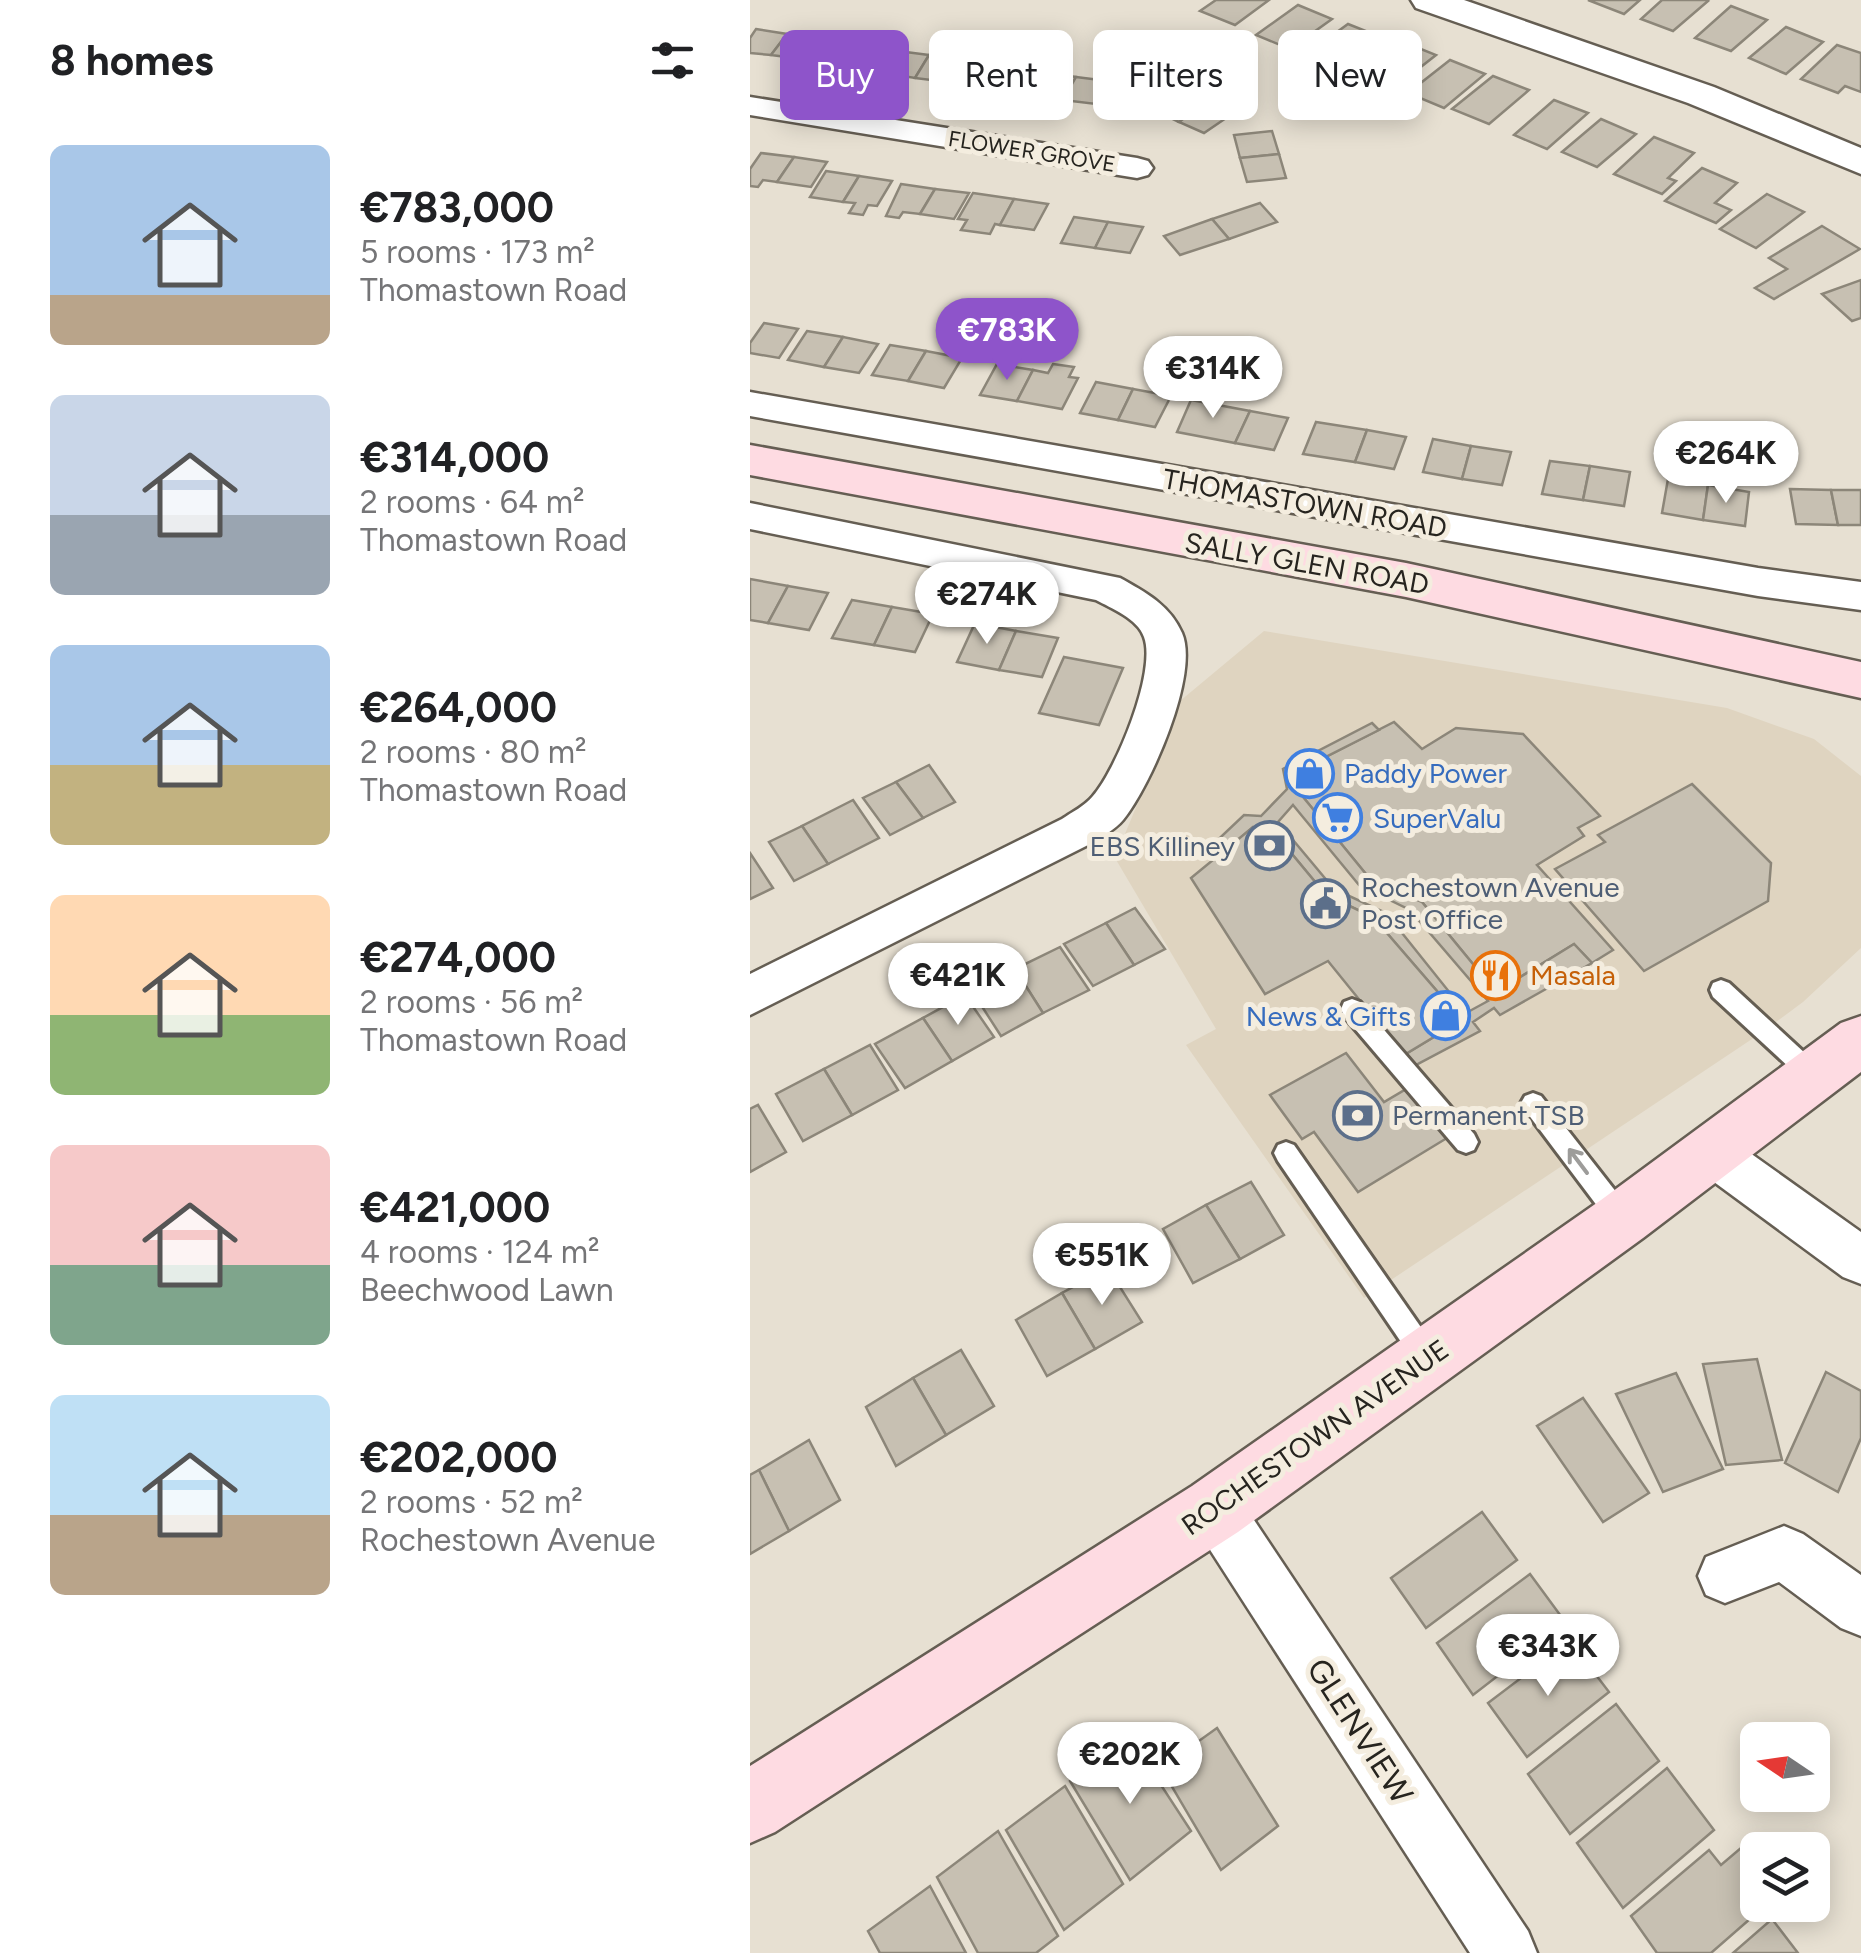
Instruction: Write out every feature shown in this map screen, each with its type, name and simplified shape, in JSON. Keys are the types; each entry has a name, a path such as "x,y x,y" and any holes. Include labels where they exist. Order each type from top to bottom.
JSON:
{"main road":[{"name":"SALLY GLEN ROAD","path":"750,460 1406,580 1861,680"},
{"name":"ROCHESTOWN AVENUE","path":"750,1808 1215,1509 1622,1220 1836,1057"}],"street":[{"path":"1429,0 1644,73 1792,129 1861,162"},
{"name":"FLOWER GROVE","path":"750,106 1137,168"},
{"name":"THOMASTOWN ROAD","path":"750,404 1744,580 1861,596"},
{"path":"750,516 1106,588 1145,609 1165,637 1168,662 1121,789 1106,811 1077,832 750,996"},
{"path":"1712,1153 1861,1261"},
{"name":"GLENVIEW","path":"1215,1509 1506,1953"},
{"path":"1725,1576 1784,1553 1861,1608"}],"lane":[{"path":"1721,990 1836,1057"},
{"path":"1352,1009 1466,1142"},
{"path":"1533,1103 1622,1220"},
{"path":"1286,1153 1427,1358"}],"shaded area":[{"path":"1264,631 1727,708 1814,739 1861,776 1861,948 1803,1002 1764,1031 1364,1298 1186,1045 1216,1029 1115,858 1180,701"}],"building":[{"path":"1216,0 1269,0 1235,25 1200,11"},
{"path":"1588,0 1640,0 1624,14"},
{"path":"1662,0 1708,1 1673,31 1641,19"},
{"path":"1298,5 1332,19 1317,30 1278,30 1278,44 1258,34"},
{"path":"1731,6 1767,20 1731,51 1695,38"},
{"path":"1348,24 1363,30 1340,30"},
{"path":"1786,27 1823,42 1786,74 1749,58"},
{"path":"756,29 780,33 780,43 771,55 750,53 750,38"},
{"path":"1837,45 1861,53 1861,92 1845,86 1838,93 1801,79"},
{"path":"1422,49 1436,55 1422,66"},
{"path":"909,52 929,55 915,78 909,77"},
{"path":"929,55 929,80 915,78"},
{"path":"1450,60 1485,74 1444,108 1422,99 1422,82"},
{"path":"1493,76 1529,90 1489,124 1452,109"},
{"path":"1076,77 1093,79 1093,104 1073,101"},
{"path":"1554,100 1588,113 1547,149 1514,135"},
{"path":"1601,119 1636,134 1597,167 1562,152"},
{"path":"1182,120 1223,120 1204,133 1179,122"},
{"path":"1272,131 1279,154 1240,158 1234,135"},
{"path":"1654,137 1694,153 1668,178 1676,181 1662,194 1614,174"},
{"path":"761,153 794,157 777,182 763,180 758,187 750,186 750,169"},
{"path":"1279,154 1286,178 1247,182 1240,158"},
{"path":"794,157 827,162 811,187 777,182"},
{"path":"1702,168 1737,183 1715,203 1731,210 1716,223 1665,201"},
{"path":"826,171 859,176 843,202 810,197"},
{"path":"859,176 892,181 877,206 868,205 863,215 849,213 855,203 843,202"},
{"path":"901,184 935,189 920,214 886,216"},
{"path":"935,189 969,193 954,219 920,214"},
{"path":"973,193 1014,199 1000,225 995,224 990,234 961,230 967,220 958,219"},
{"path":"1767,194 1804,212 1756,248 1720,229"},
{"path":"1014,199 1048,204 1034,230 1000,225"},
{"path":"1260,203 1277,222 1229,239 1212,219"},
{"path":"1074,217 1108,222 1095,248 1061,243"},
{"path":"1212,219 1229,239 1180,255 1164,236"},
{"path":"1108,222 1143,227 1130,253 1095,248"},
{"path":"1822,226 1860,249 1774,299 1755,288 1787,269 1769,258"},
{"path":"1861,280 1861,318 1852,321 1822,294"},
{"path":"764,323 798,329 779,358 750,353 750,343"},
{"path":"807,331 843,337 824,367 788,360"},
{"path":"843,337 878,344 859,373 824,367"},
{"path":"890,345 926,351 908,381 872,375"},
{"path":"926,351 962,358 944,388 908,381"},
{"path":"997,364 1033,370 1017,401 980,395"},
{"path":"1053,364 1074,367 1069,377 1078,378 1062,409 1017,401 1033,370 1048,373"},
{"path":"1096,382 1133,389 1118,420 1080,413"},
{"path":"1133,389 1171,396 1155,427 1118,420"},
{"path":"1191,400 1250,411 1235,443 1177,432"},
{"path":"1250,411 1288,418 1274,450 1235,443"},
{"path":"1316,422 1367,430 1355,462 1303,454"},
{"path":"1367,430 1406,437 1394,469 1355,462"},
{"path":"1433,439 1471,446 1462,479 1423,472"},
{"path":"1471,446 1511,452 1502,485 1462,479"},
{"path":"1550,461 1590,466 1583,500 1542,494"},
{"path":"1590,466 1630,472 1624,506 1583,500"},
{"path":"1668,479 1708,485 1703,520 1662,513"},
{"path":"1708,485 1749,492 1745,526 1703,520"},
{"path":"1790,489 1831,490 1838,525 1796,524"},
{"path":"1831,490 1861,490 1861,525 1838,525"},
{"path":"750,579 788,586 768,623 750,620"},
{"path":"788,586 828,593 809,630 768,623"},
{"path":"852,600 892,607 874,645 832,638"},
{"path":"892,607 933,614 915,652 874,645"},
{"path":"975,623 1016,631 999,670 957,662"},
{"path":"1016,631 1058,638 1042,677 999,670"},
{"path":"1064,657 1123,668 1099,725 1039,713"},
{"path":"1394,722 1422,749 1456,728 1523,734 1600,816 1578,828 1584,836 1537,865 1613,950 1592,963 1574,944 1496,992 1422,902 1370,879 1299,792 1304,779 1296,772"},
{"path":"1372,723 1379,730 1296,772 1304,779 1299,792 1370,879 1422,902 1496,992 1574,944 1592,963 1500,1015 1494,1008 1473,1022 1480,1031 1412,1067 1404,1055 1462,1020 1373,917 1326,895 1272,830 1253,827 1215,860 1206,851 1244,815 1261,816 1287,789 1283,769","holes":["1293,805 1359,885 1410,910 1488,1001 1466,1013 1386,913 1334,889 1278,822"]},
{"path":"929,765 955,802 923,818 896,782"},
{"path":"896,782 923,818 890,835 863,798"},
{"path":"1692,784 1771,863 1768,901 1644,971 1555,869 1605,842 1598,835"},
{"path":"853,800 879,838 828,864 802,826"},
{"path":"802,826 828,864 794,881 769,842"},
{"path":"1253,827 1272,830 1326,895 1373,917 1462,1020 1404,1055 1328,961 1265,994 1191,878"},
{"path":"750,853 773,888 750,899"},
{"path":"1135,908 1165,949 1134,965 1106,923"},
{"path":"1106,923 1134,965 1093,986 1064,944"},
{"path":"1060,947 1089,990 1043,1013 1015,969"},
{"path":"1015,969 1043,1013 1001,1036 972,991"},
{"path":"965,995 994,1037 952,1061 923,1018"},
{"path":"923,1018 952,1061 905,1088 875,1044"},
{"path":"870,1045 898,1090 852,1115 824,1069"},
{"name":"Permanent TSB","path":"1346,1053 1384,1102 1408,1088 1447,1138 1358,1192 1314,1132 1302,1139 1270,1095"},
{"path":"824,1069 852,1115 803,1141 776,1094"},
{"path":"758,1105 786,1152 750,1172 750,1109"},
{"path":"1251,1182 1284,1235 1240,1259 1206,1205"},
{"path":"1206,1205 1240,1259 1193,1283 1163,1229"},
{"path":"1108,1268 1142,1322 1095,1349 1062,1293"},
{"path":"1062,1293 1095,1349 1047,1376 1016,1320"},
{"path":"961,1350 994,1406 946,1435 913,1378"},
{"path":"1757,1359 1782,1460 1726,1465 1703,1364"},
{"path":"1826,1372 1861,1391 1861,1438 1838,1492 1785,1463"},
{"path":"1676,1373 1723,1469 1663,1492 1616,1394"},
{"path":"913,1378 946,1435 896,1466 866,1407"},
{"path":"1583,1398 1649,1493 1603,1522 1537,1426"},
{"path":"809,1440 840,1500 789,1531 759,1470"},
{"path":"759,1470 789,1531 750,1554 750,1475"},
{"path":"1482,1512 1517,1560 1426,1628 1391,1578"},
{"path":"1530,1574 1566,1623 1473,1695 1437,1643"},
{"path":"1570,1641 1609,1692 1527,1757 1488,1703"},
{"path":"1616,1704 1659,1761 1570,1834 1528,1774"},
{"path":"1217,1728 1278,1826 1221,1870 1161,1768"},
{"path":"1129,1736 1191,1831 1130,1880 1070,1781"},
{"path":"1667,1768 1714,1830 1623,1908 1577,1843"},
{"path":"1065,1786 1123,1884 1064,1930 1006,1830"},
{"path":"998,1831 1058,1936 1036,1953 978,1953 937,1877"},
{"path":"1740,1849 1740,1922 1747,1922 1711,1953 1657,1953 1631,1916 1709,1850 1721,1865"},
{"path":"930,1886 966,1953 880,1953 868,1931"},
{"path":"1769,1922 1774,1922 1798,1953 1733,1953"}],"place":[{"name":"Paddy Power","path":"1309,773"},
{"name":"SuperValu","path":"1338,818"},
{"name":"EBS Killiney","path":"1270,846"},
{"name":"Rochestown Avenue Post Office","path":"1326,903"},
{"name":"Masala","path":"1495,975"},
{"name":"News & Gifts","path":"1446,1016"},
{"name":"Permanent TSB","path":"1357,1115"}]}
